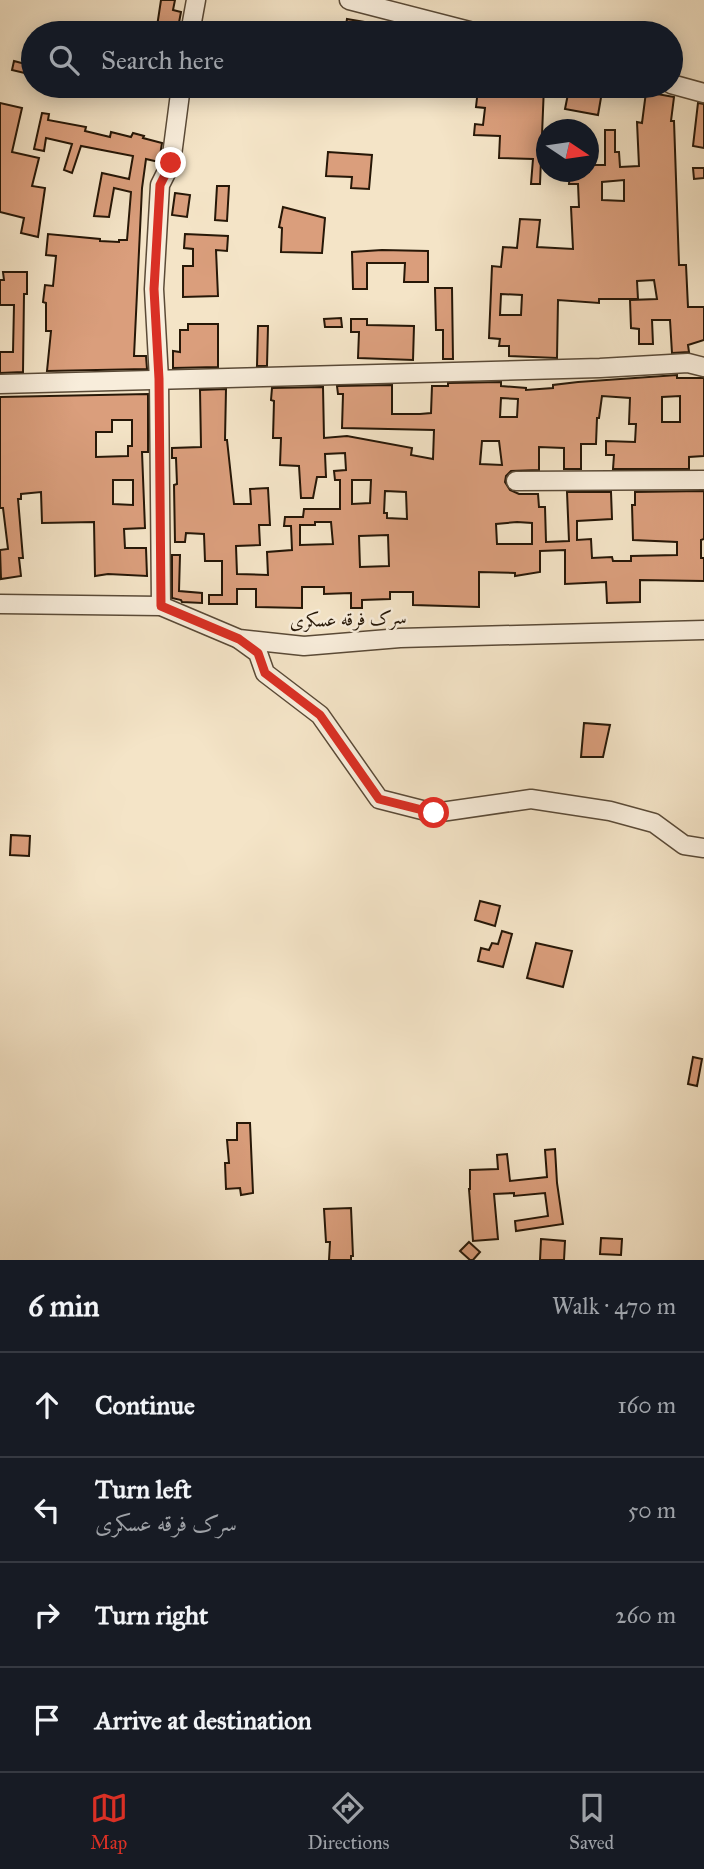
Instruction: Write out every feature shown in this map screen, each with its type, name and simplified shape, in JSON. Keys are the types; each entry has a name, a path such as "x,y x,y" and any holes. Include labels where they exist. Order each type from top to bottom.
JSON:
{"street":[{"path":"192,21 196,0"},
{"path":"349,0 430,21"},
{"path":"683,87 704,93"},
{"path":"161,606 159,379 154,289 160,185 171,163 179,98"},
{"path":"0,384 600,368 688,363 704,367"},
{"path":"516,481 704,480"},
{"name":"سرک فرقه عسکری","path":"0,604 161,606 239,639 304,646 400,638 704,631"},
{"path":"239,639 258,653 265,673 320,715 379,799 434,813 531,799 610,811 654,823 684,845 704,848"}],"building":[{"path":"161,0 175,0 173,10 181,12 179,21 158,21"},
{"path":"14,61 21,63 21,72 12,70"},
{"path":"477,98 544,98 543,119 536,119 536,182 540,184 531,184 533,159 499,158 500,136 474,135 475,124 483,125 485,108 476,107"},
{"path":"567,98 601,98 598,115 565,109"},
{"path":"645,98 674,98 671,121 674,121 679,265 686,265 688,307 704,307 704,340 688,345 689,352 672,353 670,320 652,320 653,344 639,344 639,329 631,328 630,300 657,299 654,280 637,281 638,299 599,299 599,303 558,300 557,358 509,356 509,346 499,346 500,339 489,338 492,266 501,267 503,247 517,248 520,219 540,220 537,247 573,249 571,207 579,207 578,184 569,182 599,182 599,165 605,165 605,130 615,130 615,152 619,152 620,167 639,166 637,122 642,123","holes":["624,180 624,201 602,200 602,182","501,294 522,295 521,315 500,315"]},
{"path":"0,103 22,108 12,152 39,158 32,186 45,188 38,237 21,233 24,218 0,212"},
{"path":"698,103 704,104 704,148 693,146"},
{"path":"42,113 49,114 48,120 86,127 85,131 110,137 111,132 131,137 133,133 162,143 159,162 146,159 142,188 134,356 146,356 147,369 47,371 51,331 46,331 46,303 43,302 45,285 53,286 56,256 46,255 48,234 100,241 127,240 131,192 114,188 109,217 94,216 102,173 129,179 133,156 81,146 72,173 64,170 72,144 46,138 44,151 34,149"},
{"path":"328,152 372,155 369,189 351,188 352,177 326,176"},
{"path":"693,168 704,168 704,178 694,179"},
{"path":"217,186 229,186 227,221 215,220"},
{"path":"175,193 190,195 187,217 172,215"},
{"path":"283,207 325,218 322,253 281,252 282,228 279,227"},
{"path":"185,234 228,236 227,251 216,250 218,296 183,297 183,266 193,266 193,249 184,248"},
{"path":"428,251 428,282 404,282 405,263 367,263 367,289 353,289 352,252"},
{"path":"3,272 27,272 27,294 24,294 23,372 0,373 0,352 13,352 14,305 0,305 0,280 4,280"},
{"path":"435,288 452,288 453,359 443,359 443,330 436,330"},
{"path":"341,318 342,327 325,327 324,319"},
{"path":"351,319 367,319 367,325 414,326 413,360 358,358 359,332 351,332"},
{"path":"188,324 218,324 218,367 173,368 173,351 180,352 180,330 188,330"},
{"path":"258,326 268,326 267,366 257,366"},
{"path":"677,375 677,378 704,378 704,456 689,457 689,469 613,469 614,455 606,455 606,441 635,442 636,424 629,424 630,398 602,396 597,418 596,444 581,444 581,469 564,469 564,448 539,447 539,470 511,471 505,482 510,490 519,494 538,494 539,507 545,507 546,542 569,541 567,492 611,492 612,519 577,521 577,540 591,539 592,558 612,557 613,561 631,561 631,556 677,555 677,542 633,540 632,505 635,505 635,492 704,491 704,539 701,540 701,558 704,558 704,581 640,580 640,602 607,603 606,582 565,584 565,550 540,551 540,572 515,576 515,573 479,572 479,607 413,605 413,592 390,592 390,599 362,600 362,608 351,608 351,593 324,594 324,587 302,587 302,608 256,607 256,589 237,589 237,604 209,604 209,595 222,595 222,561 205,561 204,534 186,533 185,542 175,542 174,485 177,484 176,458 172,458 172,448 201,447 200,390 226,389 225,440 234,504 251,504 250,489 268,488 270,525 259,525 260,545 236,546 237,574 268,575 267,552 292,550 291,526 284,526 285,517 303,517 304,509 340,509 340,480 335,480 334,471 346,470 345,453 325,454 326,477 317,477 313,498 301,498 299,466 280,465 281,438 273,438 272,388 323,387 324,438 347,436 412,448 411,455 433,459 434,430 342,428 343,394 338,394 337,386 392,385 392,414 420,414 431,413 432,386 501,382 501,386 526,390 553,388 553,385","holes":["680,396 680,422 662,422 662,397","501,398 518,399 517,417 500,417","482,441 499,441 502,465 480,464","352,480 371,480 370,503 352,504","385,491 406,492 407,519 387,518 387,513 384,513","331,522 333,544 300,545 300,525","532,523 532,544 497,544 496,524","388,535 389,566 360,567 359,536"]},
{"path":"148,394 148,452 142,452 145,528 124,529 125,548 146,548 147,576 95,576 94,522 42,523 41,492 21,494 21,499 18,499 23,558 19,558 21,576 1,579 0,550 8,549 3,508 0,508 0,397","holes":["112,420 132,420 132,446 128,446 128,456 96,457 96,432 112,432","113,480 133,480 133,505 113,504"]},
{"path":"172,555 180,555 179,591 202,593 202,603 182,602 172,598"},
{"path":"584,723 610,725 603,757 581,757"},
{"path":"11,835 30,836 29,856 10,855"},
{"path":"480,901 500,906 495,926 475,920"},
{"path":"502,931 512,934 503,967 478,961 481,948 489,950 492,943 498,944"},
{"path":"536,943 572,951 563,987 527,978"},
{"path":"693,1057 702,1059 697,1086 688,1084"},
{"path":"237,1123 250,1123 253,1193 241,1195 240,1188 226,1189 225,1163 229,1163 227,1140 237,1140"},
{"path":"555,1149 563,1224 516,1231 515,1221 548,1216 545,1193 514,1196 514,1193 494,1194 498,1239 473,1241 470,1170 498,1169 497,1155 507,1154 510,1181 547,1177 545,1150"},
{"path":"351,1208 353,1256 351,1260 329,1260 330,1242 326,1242 324,1209"},
{"path":"601,1238 622,1239 621,1255 600,1254"},
{"path":"541,1239 565,1241 564,1260 540,1260"},
{"path":"469,1242 480,1252 473,1260 460,1251"}],"route":[{"path":"171,163 160,185 154,289 159,379 161,606 239,639 258,653 265,673 320,715 379,799 434,813"}]}
